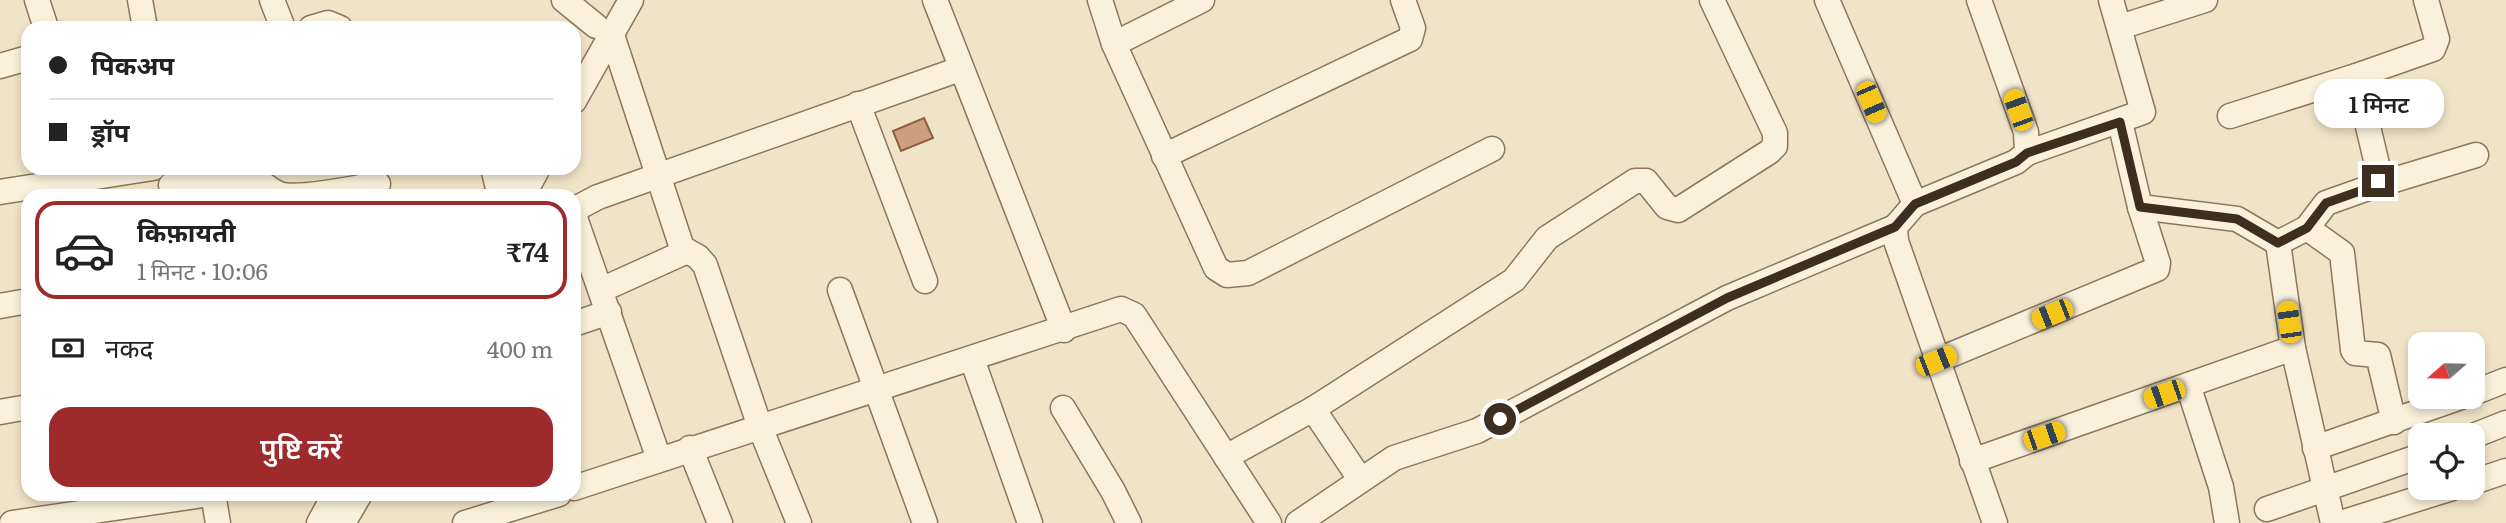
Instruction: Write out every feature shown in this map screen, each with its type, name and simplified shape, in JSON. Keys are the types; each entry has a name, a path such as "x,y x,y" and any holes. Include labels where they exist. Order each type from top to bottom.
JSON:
{"street":[{"path":"37,0 44,21"},
{"path":"272,0 280,21"},
{"path":"564,0 604,29 685,252 698,257 705,265 760,427 799,523"},
{"path":"581,84 604,29 611,0"},
{"path":"581,58 631,0"},
{"path":"935,0 1064,330"},
{"path":"1100,0 1114,44 1216,268 1235,275 1248,273 1492,149"},
{"path":"1114,44 1202,0"},
{"path":"1164,156 1410,39 1413,28 1403,0"},
{"path":"1226,457 1313,408 1514,281 1547,238 1634,181 1646,181 1667,207 1678,210 1769,152 1775,146 1775,132 1712,0"},
{"path":"1827,0 1915,204"},
{"path":"1979,0 2026,132 2027,153"},
{"path":"1298,523 1394,458 1478,431 1727,298 1895,227 1915,204 2016,162 2027,153 2141,114 2144,109 2112,0"},
{"path":"2120,27 2205,0"},
{"path":"2230,116 2433,49 2437,39 2426,0"},
{"path":"0,66 21,60"},
{"path":"581,205 960,69"},
{"path":"2356,76 2380,177 2374,186"},
{"path":"858,104 925,281"},
{"path":"1936,361 2157,269 2158,262 2140,207 2120,122"},
{"path":"2278,243 2307,228 2326,203 2476,155"},
{"path":"0,192 108,175"},
{"path":"171,183 249,177 259,179 273,189"},
{"path":"338,189 378,183"},
{"path":"2140,207 2237,219 2278,243"},
{"path":"1895,227 1896,240 1936,361 1995,523"},
{"path":"2307,228 2342,253 2353,350 2355,353 2378,355 2394,422"},
{"path":"581,230 659,459"},
{"path":"2278,243 2293,348 2333,523"},
{"path":"581,319 685,252"},
{"path":"840,290 925,523"},
{"path":"0,306 21,302"},
{"path":"581,486 1064,330 1112,310 1128,311 1134,315 1269,523"},
{"path":"1972,461 2293,348"},
{"path":"972,359 1030,523"},
{"path":"2485,388 2506,380"},
{"path":"2188,385 2221,487 2228,523"},
{"path":"0,411 21,408"},
{"path":"1063,408 1114,491 1129,523"},
{"path":"1313,408 1360,480"},
{"path":"2315,448 2426,410"},
{"path":"2485,431 2506,423"},
{"path":"690,449 720,523"},
{"path":"2267,509 2408,460"},
{"path":"2485,478 2506,471"},
{"path":"2341,523 2414,500"},
{"path":"14,523 164,501"},
{"path":"213,501 218,523"},
{"path":"315,501 328,521"},
{"path":"328,521 333,501"},
{"path":"328,521 352,501"},
{"path":"465,523 533,501"}],"building":[{"path":"924,118 933,138 901,151 893,131"}],"route":[{"path":"1500,419 1727,298 1895,227 1898,220 1915,204 2016,162 2027,153 2120,122 2140,207 2237,219 2278,243 2307,228 2318,208 2326,203 2374,186 2378,181"}]}
